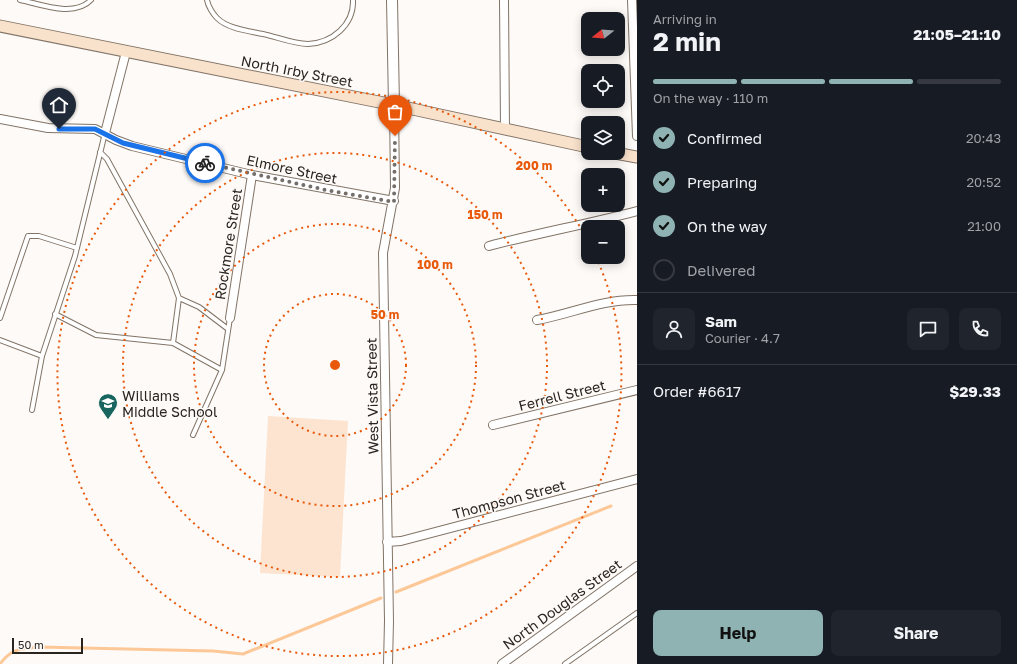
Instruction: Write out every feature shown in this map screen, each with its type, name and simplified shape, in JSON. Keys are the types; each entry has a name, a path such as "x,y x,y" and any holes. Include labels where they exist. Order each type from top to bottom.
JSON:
{"main road":[{"name":"North Irby Street","path":"0,26 394,105 581,145"},
{"path":"625,155 637,157"}],"street":[{"path":"392,0 394,105"},
{"path":"504,0 505,129"},
{"path":"632,0 637,136"},
{"path":"105,133 126,52"},
{"name":"West Vista Street","path":"388,664 389,621 383,253 386,231 394,202 394,105"},
{"name":"Elmore Street","path":"0,119 48,128 95,129 116,140 132,146 252,174 394,202"},
{"name":"Rockmore Street","path":"230,318 252,174"},
{"path":"489,246 523,237 575,227 637,211"},
{"path":"537,320 571,313 598,304 637,300"},
{"name":"Ferrell Street","path":"493,425 637,390"},
{"name":"Thompson Street","path":"387,542 401,541 637,479"},
{"name":"North Douglas Street","path":"502,664 637,566"}],"lane":[{"path":"20,0 61,9 80,8 90,0"},
{"path":"208,1 218,19 233,27 308,44 324,41 339,33 348,22 354,6 353,0"},
{"path":"32,410 42,356 77,248 105,133"},
{"path":"100,152 107,159 170,274 179,298 172,343"},
{"path":"0,318 28,236 39,236 77,248"},
{"path":"179,298 199,307 228,329"},
{"path":"55,314 96,335 172,343 222,370"},
{"path":"193,435 222,370 230,318"},
{"path":"0,340 42,356"},
{"path":"565,664 637,613"}],"shaded area":[{"path":"268,416 348,421 340,577 260,573"}],"waterway":[{"path":"396,592 611,506"},
{"path":"0,664 4,659 17,650 40,647 213,651 243,654 381,598"}],"way so far":[{"path":"205,163 326,190 394,202 395,136"}],"place":[{"name":"Williams Middle School","path":"108,420"}],"route":[{"path":"59,129 100,130 116,140 132,146 205,163"}]}
